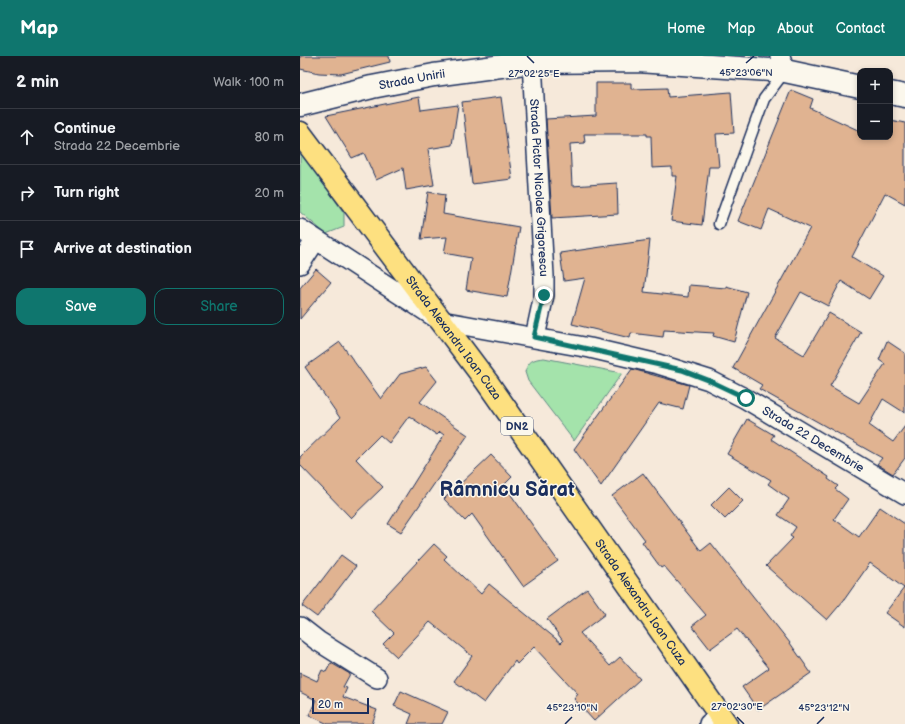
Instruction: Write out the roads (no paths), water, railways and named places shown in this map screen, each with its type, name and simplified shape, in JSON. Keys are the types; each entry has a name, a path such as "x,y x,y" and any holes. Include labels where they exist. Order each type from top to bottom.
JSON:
{"main road":[{"name":"Strada Alexandru Ioan Cuza","path":"300,133 491,388 718,721"}],"street":[{"name":"Strada Unirii","path":"300,105 372,87 434,75 532,62 638,58 782,64 857,86"},
{"name":"Strada Pictor Nicolae Grigorescu","path":"532,62 544,276 544,295 534,337"},
{"path":"893,94 905,96"},
{"path":"300,229 441,321"},
{"path":"300,264 315,240"},
{"name":"Strada 22 Decembrie","path":"441,321 534,337 658,364 708,380 746,398 905,494"},
{"path":"300,627 318,641 377,678"}],"lane":[{"path":"719,224 764,99 782,64"}],"district":[{"name":"Râmnicu Sărat","path":"507,489"}]}
